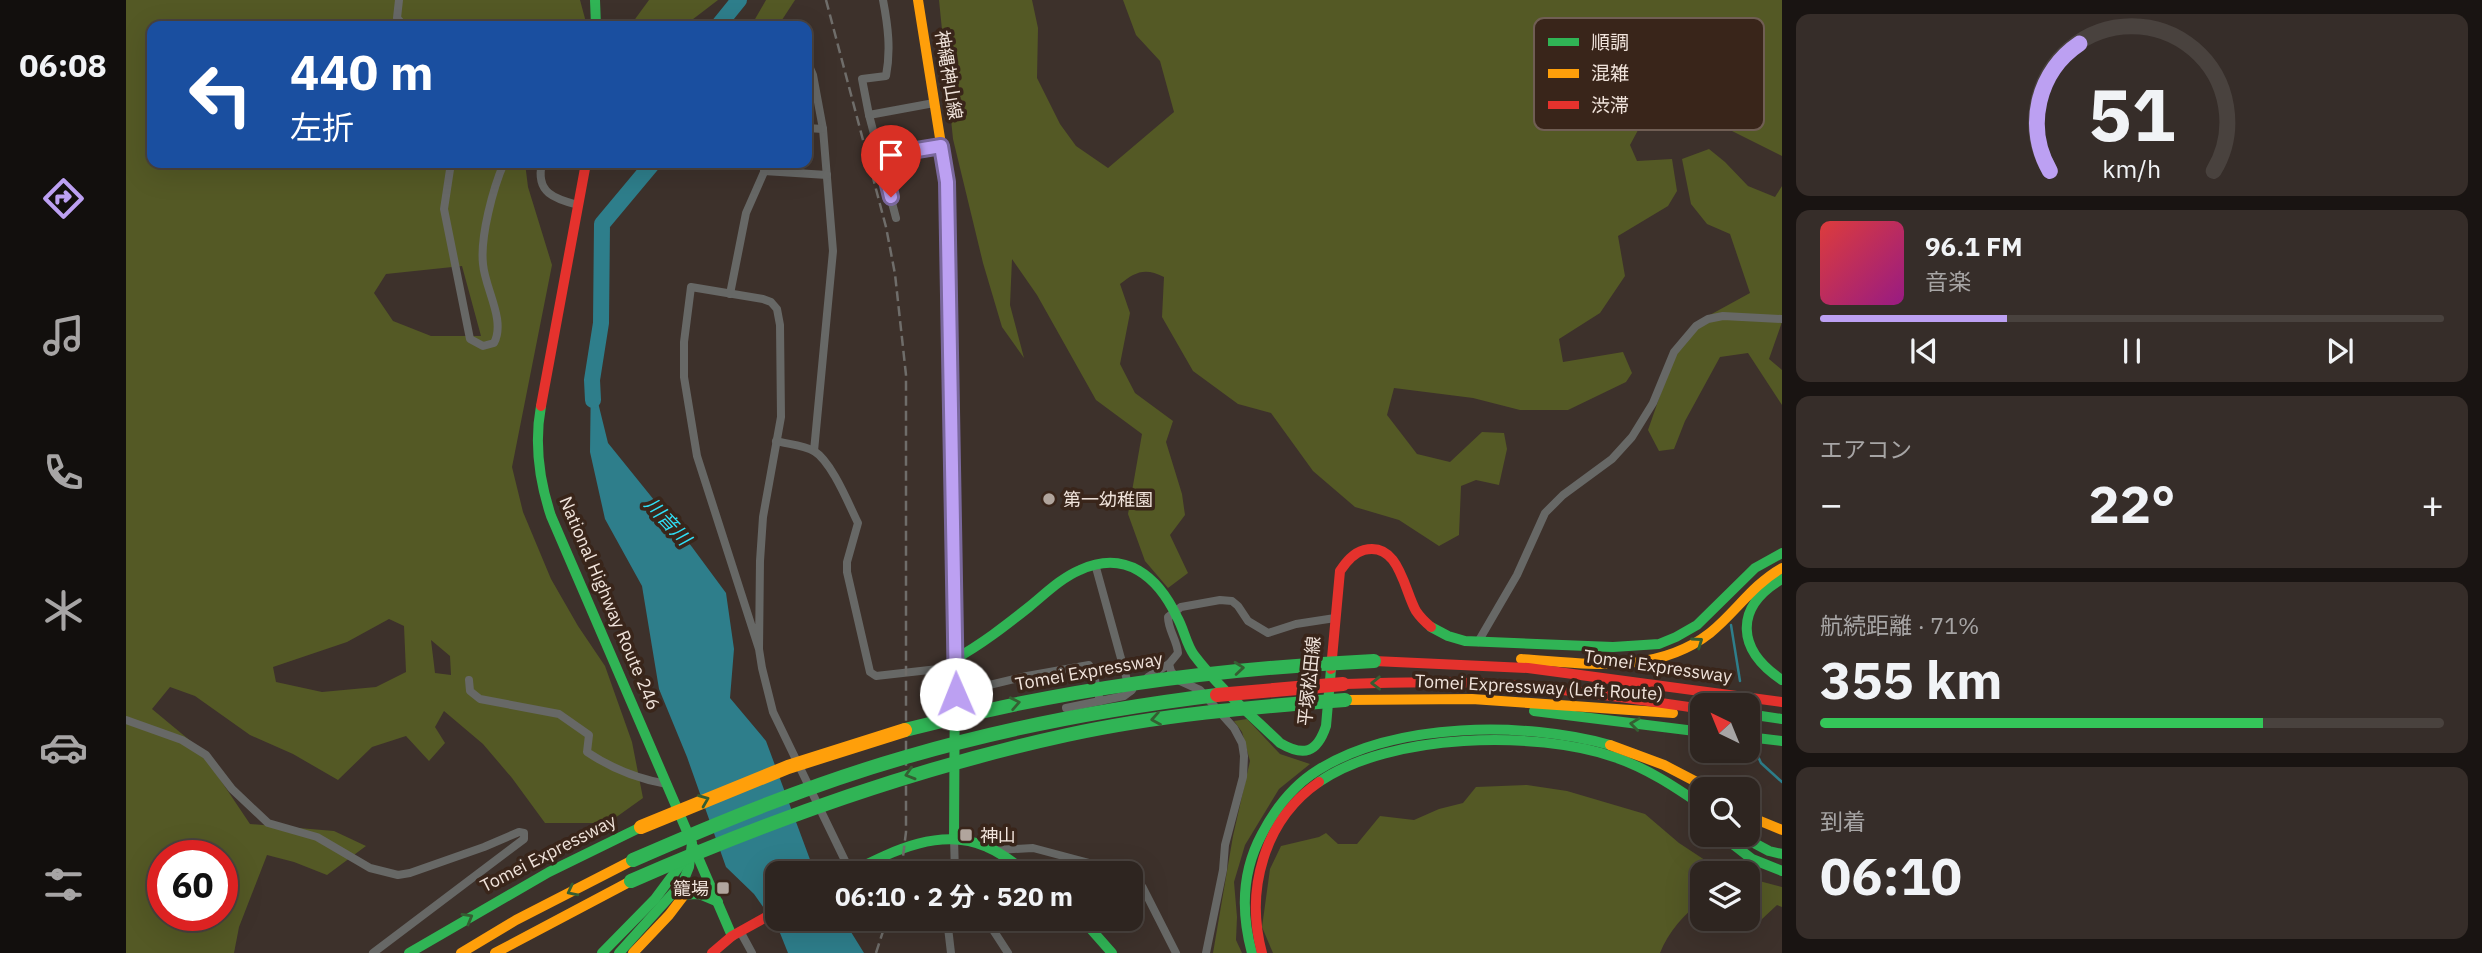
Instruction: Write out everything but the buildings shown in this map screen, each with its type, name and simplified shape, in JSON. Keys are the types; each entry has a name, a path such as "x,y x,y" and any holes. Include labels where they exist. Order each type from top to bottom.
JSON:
{"main road":[{"path":"595,0 596,21"},
{"name":"神縄神山線","path":"918,0 947,182 956,663"},
{"name":"National Highway Route 246","path":"585,168 538,420 536,449 542,494 718,902 740,931"},
{"name":"平塚松田線","path":"956,663 1073,572 1095,564 1117,561 1130,563 1142,570 1167,598 1192,653 1280,743 1292,751 1304,752 1314,748 1322,739 1326,726 1339,571 1347,559 1356,553 1376,549 1393,558 1410,601 1421,618 1436,631 1449,637 1478,642 1627,648 1656,644 1680,635 1700,623 1755,566 1782,553"},
{"path":"1415,662 1493,658 1609,664 1650,662 1692,647 1710,633 1752,587 1766,576 1782,569"},
{"path":"1782,579 1772,583 1760,594 1752,606 1747,622 1747,640 1754,656 1782,680"},
{"name":"Tomei Expressway","path":"410,953 549,872 641,827 766,775 921,726 1000,706 1069,693 1204,671 1374,661 1575,673 1782,702"},
{"path":"954,838 956,663"},
{"path":"461,953 516,920 634,860 744,813 813,787 926,751 1006,730 1150,702 1226,692 1343,684 1475,683 1690,707"},
{"path":"1392,699 1549,713 1690,730"},
{"name":"Tomei Expressway (Left Route)","path":"495,953 631,881 741,832 819,803 1010,747 1164,718 1345,700 1525,701 1690,715"},
{"path":"1760,716 1782,721"},
{"path":"1760,721 1782,721"},
{"path":"1252,953 1245,920 1245,895 1248,872 1265,827 1289,794 1319,769 1353,752 1417,737 1476,732 1520,732 1580,738 1608,744 1690,778"},
{"path":"1760,738 1782,741"},
{"path":"1262,953 1255,920 1254,896 1265,852 1274,833 1297,801 1325,777 1357,762 1419,747 1465,742 1519,741 1551,744 1605,754 1628,762 1690,798"},
{"path":"1649,760 1690,786"},
{"path":"1665,782 1690,804"},
{"path":"1760,821 1782,830"},
{"path":"1760,836 1782,844"},
{"path":"875,861 922,843 954,838 978,843 1010,861"},
{"path":"633,953 669,915 689,867 692,843"},
{"path":"602,953 675,876 692,843"},
{"path":"1760,846 1782,854"},
{"path":"1736,847 1752,859 1782,871"},
{"path":"619,953 679,895 700,893 718,902"},
{"path":"712,953 740,931 765,917"},
{"path":"1093,931 1112,953"}],"street":[{"path":"399,0 397,18 400,21"},
{"path":"883,0 890,59 886,76 862,79 896,218"},
{"path":"812,73 823,128 833,251 814,451"},
{"path":"869,115 934,103"},
{"path":"812,128 823,128"},
{"path":"881,156 941,146"},
{"path":"450,168 444,209 470,340 483,346 494,343 499,335 482,262 489,205 502,168"},
{"path":"542,168 541,177 549,194 555,199 578,205"},
{"path":"730,294 746,213 766,168"},
{"path":"774,168 827,175"},
{"path":"759,649 761,539 780,417 780,325 777,309 771,302 691,287 686,323 684,377 697,456 759,649 773,712 844,861"},
{"path":"1478,642 1517,575 1545,513 1563,495 1612,459 1632,437 1653,403 1674,352 1696,326 1708,319 1723,316 1782,319"},
{"path":"776,441 814,451 824,461 858,523 847,562 847,572 870,672 876,676 956,663"},
{"path":"1095,564 1130,691"},
{"path":"1066,708 1124,696 1169,664 1178,653 1168,625 1168,617 1181,607 1220,600 1232,601 1248,621 1268,633 1296,624 1335,618"},
{"path":"1169,664 1178,680 1200,690 1234,728 1242,743 1244,756 1243,776 1225,845 1223,870 1206,953"},
{"path":"956,694 1027,676 1089,665 1100,701"},
{"path":"469,680 470,691 480,699 559,714 589,735 587,752 596,758 644,780 667,784"},
{"path":"126,720 182,740 206,755 232,789 268,823 317,837 370,868 398,875 410,873 484,848 519,832 524,833 524,839 373,953"},
{"path":"954,838 955,861"},
{"path":"994,850 1033,848 1081,861"},
{"path":"1143,888 1176,953"},
{"path":"740,931 752,953"},
{"path":"948,931 951,953"},
{"path":"996,931 1008,953"}],"green space":[{"path":"126,0 580,0 586,21 147,21 147,168 526,168 528,187 552,265 512,467 523,512 551,579 605,666 632,742 643,798 608,823 545,823 483,744 444,711 435,727 445,743 429,761 406,736 372,747 338,780 293,754 250,735 195,696 170,687 152,709 199,748 250,824 334,831 366,846 327,875 267,855 239,927 234,953 126,953","holes":["462,266 481,336 431,336 393,321 374,293 386,274","389,619 404,626 406,672 376,687 322,692 276,682 273,667 347,642","431,640 450,656 451,675 435,673"]},
{"path":"649,0 718,0 691,21 634,21"},
{"path":"766,0 795,0 781,21 754,21"},
{"path":"939,0 1032,0 1038,28 1037,78 1060,124 1076,146 1108,168 1174,112 1160,61 1136,35 1123,0 1782,0 1782,156 1730,130 1764,130 1764,18 1534,18 1534,130 1638,130 1630,145 1637,161 1672,159 1677,191 1668,206 1618,236 1625,276 1600,313 1559,339 1563,362 1623,352 1632,373 1626,382 1568,410 1520,410 1473,398 1394,388 1387,415 1417,454 1450,462 1482,432 1504,433 1507,449 1499,485 1476,480 1461,486 1459,535 1439,546 1399,520 1355,507 1313,471 1271,413 1238,404 1193,371 1162,317 1164,277 1146,272 1136,274 1120,284 1130,313 1120,364 1135,393 1173,421 1166,442 1182,494 1185,515 1170,535 1188,573 1168,588 1145,561 1128,514 1142,434 1096,400 1037,295 1012,259 1010,305 1024,358 1002,327 983,263 953,139"},
{"path":"1709,149 1748,186 1775,197 1782,186 1782,322 1769,359 1782,370 1782,405 1748,353 1720,357 1685,421 1674,449 1659,451 1648,430 1677,347 1708,316 1750,293 1730,234 1707,224 1691,204 1682,159"},
{"path":"1247,719 1280,754 1310,764 1279,789 1245,845 1234,882 1236,940 1242,953 1213,953 1233,836 1250,761 1242,732 1234,721"},
{"path":"1527,785 1567,791 1645,814 1679,843 1706,861 1690,861 1690,911 1678,923 1660,953 1273,953 1262,927 1270,869 1281,846 1326,833 1338,844 1357,844 1380,816 1414,820 1439,809 1463,803 1476,787"},
{"path":"1760,881 1782,887 1782,907 1777,905 1761,920"}],"water":[{"path":"591,374 608,443 726,593 734,649 730,698 766,741 811,861 765,861 765,910 754,894 726,867 687,757 659,689 642,586 605,519 590,452"},
{"path":"779,931 850,931 864,953 788,953"}],"waterway":[{"name":"川音川","path":"722,21 739,0"},
{"name":"川音川","path":"593,400 592,380 601,323 602,224 649,168"},
{"path":"1731,625 1740,681"},
{"path":"1760,761 1782,782"}],"railway":[{"path":"826,0 886,227 895,274 906,375 906,832 902,861"},
{"path":"876,953 883,931"}],"traffic: fast":[{"path":"595,0 596,21"},
{"path":"948,212 955,659"},
{"path":"541,406 539,462 551,516 692,843 689,867 683,882 619,953"},
{"path":"1431,627 1465,641 1613,647 1659,644 1697,625 1755,568 1782,553"},
{"path":"954,838 955,659 993,634 1073,573 1097,564 1112,563 1126,565 1150,579 1169,603 1191,651 1204,667 1280,743 1296,750 1303,751 1314,747 1326,726 1331,669"},
{"path":"1782,579 1766,590 1755,603 1747,629 1749,643 1756,656 1782,680"},
{"path":"905,730 1022,703 1138,683 1254,669 1374,661"},
{"path":"633,860 768,804 906,757 983,736 1060,720 1217,695"},
{"path":"631,881 737,837 845,797 1011,748 1102,728 1171,717 1345,700"},
{"path":"1534,711 1690,730"},
{"path":"1760,716 1782,719"},
{"path":"1252,953 1246,923 1245,892 1255,848 1286,798 1318,770 1349,754 1384,742 1461,730 1539,732 1610,745"},
{"path":"1760,738 1782,741"},
{"path":"1319,782 1349,766 1423,745 1505,740 1582,748 1614,757 1649,772 1690,797"},
{"path":"409,953 549,872 641,827"},
{"path":"874,861 916,844 952,839 987,847 1011,861"},
{"path":"1760,846 1782,854"},
{"path":"1736,847 1752,859 1782,871"},
{"path":"694,848 732,936"},
{"path":"602,953 655,899 684,860"},
{"path":"678,895 699,894 718,902"},
{"path":"1093,931 1112,953"}],"traffic: slow":[{"path":"918,0 947,182 948,212"},
{"path":"1521,659 1619,664 1666,656 1689,647 1710,633 1753,590 1782,568"},
{"path":"1345,700 1472,699 1673,713"},
{"path":"641,827 788,767 905,730"},
{"path":"1610,745 1664,765 1690,779"},
{"path":"1760,821 1782,830"},
{"path":"461,953 516,920 633,860"},
{"path":"495,953 631,881"},
{"path":"633,953 685,894"}],"traffic: jam":[{"path":"541,406 585,168"},
{"path":"1331,669 1340,571 1350,558 1360,551 1376,549 1393,560 1416,611 1431,627"},
{"path":"1374,661 1528,668 1782,702"},
{"path":"1343,684 1478,683 1590,693 1690,707"},
{"path":"1217,695 1343,684"},
{"path":"1262,953 1256,905 1264,858 1272,836 1284,816 1319,782"},
{"path":"712,953 732,936 765,918"}],"place":[{"name":"第一幼稚園","path":"1049,499"},
{"name":"神山","path":"966,835"},
{"name":"籠場","path":"723,888"}],"route":[{"path":"891,197 881,156 941,146 947,182 956,694"}]}
